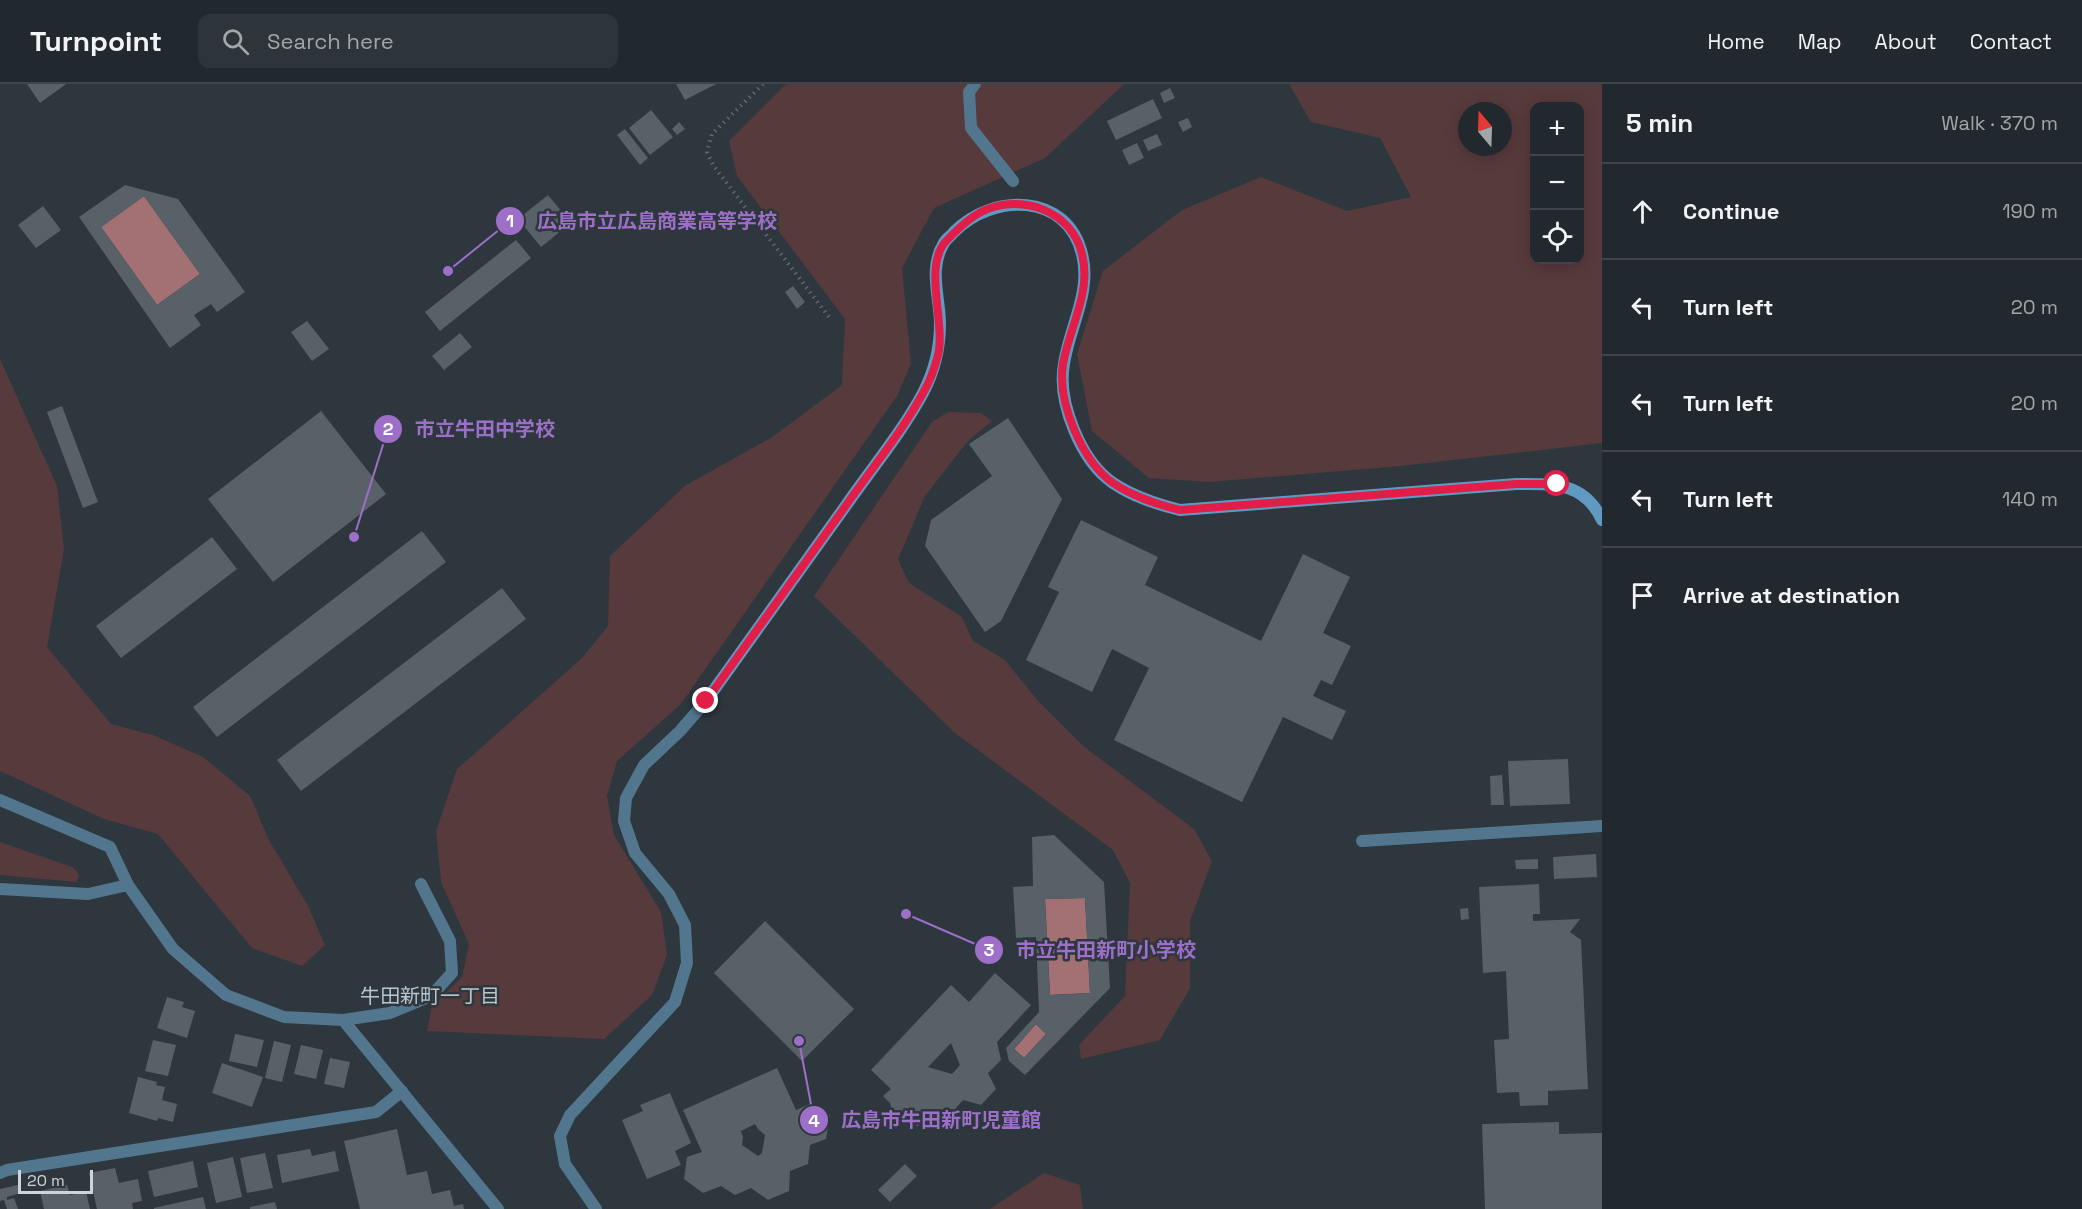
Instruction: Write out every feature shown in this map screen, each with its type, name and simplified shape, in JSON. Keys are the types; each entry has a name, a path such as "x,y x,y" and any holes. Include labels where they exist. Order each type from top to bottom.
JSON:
{"street":[{"path":"975,84 969,92 971,128 1013,181"},
{"path":"596,1209 566,1164 560,1136 570,1115 675,1002 687,963 686,925 669,894 635,853 624,821 626,798 644,765 680,731 706,701 884,452 923,393 938,355 940,322 934,273 943,244 962,224 984,210 1005,205 1030,204 1051,212 1073,231 1082,254 1085,284 1063,366 1064,396 1072,425 1089,460 1112,483 1147,501 1180,510 1516,484 1557,484 1573,490 1587,500 1602,520"},
{"path":"0,800 110,847 128,885 173,949 226,995 284,1017 343,1020 390,1013 431,996 452,973 450,941 421,884"},
{"path":"1362,841 1602,826"},
{"path":"0,889 88,894 128,885"},
{"path":"343,1020 498,1209"},
{"path":"0,1173 7,1170 376,1112 402,1091"}],"path":[{"path":"763,84 712,134 707,152 713,165 829,317"}],"shaded area":[{"path":"788,84 1124,84 1045,158 934,208 902,268 911,364 897,396 680,705 617,761 607,796 614,835 661,912 667,955 652,995 604,1039 427,1031 432,1006 462,977 469,944 441,882 436,831 457,769 582,658 608,626 610,556 686,485 771,438 842,385 845,319 737,176 729,141"},
{"path":"1289,84 1602,84 1602,443 1401,466 1209,482 1149,478 1092,431 1077,354 1103,271 1182,210 1261,177 1347,211 1411,197 1380,138 1311,122"},
{"path":"144,196 200,274 157,305 101,227"},
{"path":"0,359 57,486 64,549 47,647 111,724 153,735 203,757 250,796 269,840 308,906 325,945 302,966 252,948 158,834 104,819 0,771"},
{"path":"948,412 981,413 992,421 967,442 925,496 898,559 909,583 962,617 973,641 1005,660 1038,701 1083,746 1194,829 1212,861 1190,921 1190,988 1160,1040 1081,1059 1079,1045 1125,996 1130,883 1113,850 955,733 814,596 932,422"},
{"path":"0,842 72,867 79,874 77,882 0,875"},
{"path":"1085,898 1090,993 1050,995 1045,899"},
{"path":"1036,1024 1046,1034 1024,1058 1014,1049"},
{"path":"1044,1173 1080,1185 1083,1209 990,1209"}],"building":[{"path":"27,84 66,84 40,103"},
{"path":"676,84 716,84 685,100"},
{"path":"1170,88 1175,98 1164,103 1160,93"},
{"path":"1153,99 1162,118 1116,140 1107,121"},
{"path":"651,110 673,137 650,155 629,128"},
{"path":"1188,118 1192,127 1183,132 1178,122"},
{"path":"679,122 685,129 677,135 672,129"},
{"path":"625,129 648,158 640,165 617,135"},
{"path":"1157,134 1162,145 1148,151 1143,140"},
{"path":"1137,143 1144,158 1129,165 1122,150"},
{"path":"125,185 178,199 245,292 217,312 211,304 194,315 201,325 170,348 79,217","holes":["144,196 200,274 157,305 101,227"]},
{"path":"548,195 571,223 541,247 518,219"},
{"path":"43,206 61,230 36,248 18,225"},
{"path":"516,240 531,258 440,331 425,312"},
{"path":"793,286 805,302 797,309 785,292"},
{"path":"307,321 329,349 312,361 291,332"},
{"path":"460,333 472,347 444,370 432,356"},
{"path":"62,406 98,502 83,508 47,412"},
{"path":"321,411 386,494 273,582 208,499"},
{"path":"1008,418 1062,499 1001,621 985,632 925,546 931,520 992,476 969,444"},
{"path":"1081,520 1158,557 1145,585 1261,641 1303,554 1350,577 1323,633 1351,646 1332,685 1321,680 1313,696 1346,711 1332,740 1283,717 1242,802 1114,740 1149,668 1112,649 1092,692 1026,660 1059,592 1048,587"},
{"path":"422,531 446,562 217,737 193,707"},
{"path":"212,537 237,569 121,658 96,626"},
{"path":"502,588 526,619 301,791 277,760"},
{"path":"1568,759 1570,804 1510,806 1508,761"},
{"path":"1502,775 1504,805 1491,805 1490,776"},
{"path":"1054,835 1104,882 1110,988 1025,1075 1009,1061 1006,1048 1039,1012 1036,937 1016,938 1013,887 1033,886 1032,837","holes":["1085,898 1090,993 1050,995 1045,899","1036,1024 1046,1034 1024,1058 1014,1049"]},
{"path":"1596,854 1597,877 1554,879 1553,857"},
{"path":"1538,859 1538,869 1516,869 1515,860"},
{"path":"1539,884 1540,914 1533,914 1533,921 1580,919 1570,932 1581,940 1588,1089 1548,1091 1548,1105 1520,1106 1519,1092 1497,1093 1494,1040 1509,1039 1506,971 1483,973 1479,887"},
{"path":"1468,908 1469,919 1461,920 1460,909"},
{"path":"765,921 854,1009 802,1061 714,973"},
{"path":"995,973 1031,1005 997,1042 1001,1060 988,1073 996,1089 981,1105 963,1100 949,1116 931,1111 918,1126 895,1120 890,1103 883,1096 891,1089 871,1070 951,985 969,1002","holes":["951,1043 960,1065 952,1074 928,1067"]},
{"path":"167,997 184,1002 182,1007 195,1011 187,1038 157,1028"},
{"path":"235,1034 264,1040 257,1067 229,1061"},
{"path":"153,1040 176,1045 168,1076 145,1071"},
{"path":"274,1041 291,1045 282,1082 265,1078"},
{"path":"301,1045 323,1050 316,1079 294,1074"},
{"path":"330,1058 350,1062 344,1088 324,1084"},
{"path":"222,1063 263,1077 252,1107 212,1093"},
{"path":"777,1068 796,1110 810,1104 830,1115 826,1139 810,1145 808,1164 790,1171 789,1191 768,1200 751,1188 735,1195 721,1186 703,1193 684,1179 687,1157 702,1152 683,1110","holes":["755,1124 765,1135 762,1153 758,1156 742,1145 741,1131"]},
{"path":"138,1077 157,1082 156,1085 165,1087 162,1100 177,1104 173,1122 158,1118 157,1121 129,1113"},
{"path":"670,1093 691,1143 675,1151 681,1165 647,1179 622,1120 643,1111 640,1105"},
{"path":"1559,1122 1559,1134 1602,1133 1602,1209 1485,1209 1482,1124"},
{"path":"397,1129 407,1175 427,1171 432,1194 450,1190 454,1206 463,1204 464,1209 360,1209 344,1141"},
{"path":"310,1149 312,1156 335,1151 339,1171 282,1183 277,1155"},
{"path":"265,1153 273,1188 247,1193 240,1158"},
{"path":"233,1157 242,1197 216,1203 207,1163"},
{"path":"193,1161 198,1187 154,1197 148,1171"},
{"path":"905,1164 917,1176 890,1202 878,1190"},
{"path":"115,1168 119,1183 138,1179 142,1201 132,1203 133,1209 97,1209 89,1173"},
{"path":"18,1185 21,1193 7,1197 7,1200 14,1198 18,1209 7,1209 4,1200 0,1201 0,1189"},
{"path":"67,1185 70,1195 86,1192 90,1209 44,1209 40,1191"},
{"path":"203,1197 206,1209 154,1209 154,1208"},
{"path":"275,1202 277,1209 250,1209 250,1207"}],"place":[{"name":"広島市立広島商業高等学校","path":"448,271"},
{"name":"市立牛田中学校","path":"354,537"},
{"name":"市立牛田新町小学校","path":"906,914"},
{"name":"広島市牛田新町児童館","path":"799,1041"}],"district":[{"name":"牛田新町一丁目","path":"430,996"}],"route":[{"path":"706,701 923,393 938,355 940,322 934,273 943,244 962,224 984,210 1005,205 1030,204 1051,212 1073,231 1082,254 1085,284 1063,366 1064,396 1072,425 1089,460 1112,483 1147,501 1180,510 1516,484 1557,484"}]}
